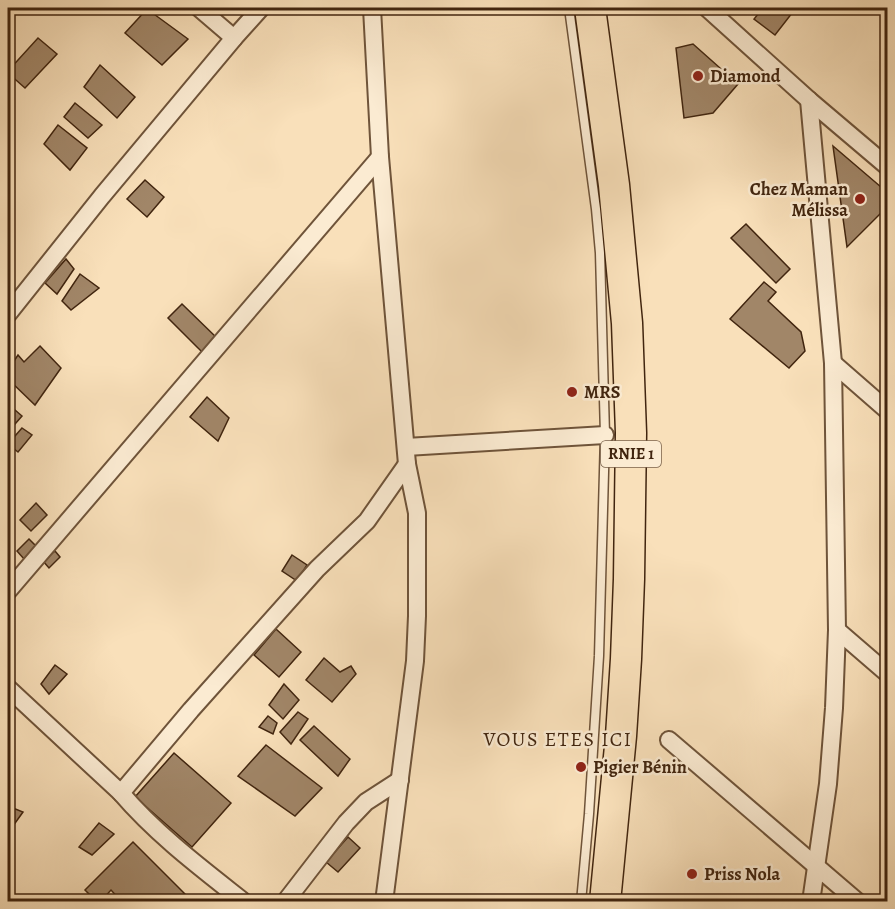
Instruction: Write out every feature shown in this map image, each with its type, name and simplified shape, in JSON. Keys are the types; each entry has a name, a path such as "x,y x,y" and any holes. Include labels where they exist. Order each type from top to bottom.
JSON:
{"highway":[{"name":"RNIE 1","path":"590,8 614,185 627,323 631,433 625,670 605,902"}],"street":[{"path":"199,8 234,38"},
{"path":"8,314 109,187 261,8"},
{"path":"372,8 380,157 407,464 417,513 415,661 384,902"},
{"path":"707,8 809,100 888,167"},
{"path":"809,100 833,363 837,630 828,784 811,902"},
{"path":"8,591 380,157"},
{"path":"833,363 888,411"},
{"path":"406,447 605,435"},
{"path":"121,793 191,710 317,569 367,521 407,464"},
{"path":"837,630 888,674"},
{"path":"8,688 121,793 135,810 192,861 244,902"},
{"path":"669,740 858,902"},
{"path":"285,902 359,809 400,780"}],"lane":[{"path":"569,8 600,253 605,435 599,656 581,902"}],"building":[{"path":"763,8 796,8 775,35 754,19"},
{"path":"147,9 188,39 162,65 125,33"},
{"path":"38,38 57,54 25,88 8,71"},
{"path":"693,44 738,84 713,113 684,118 676,48"},
{"path":"100,65 135,97 117,118 84,87"},
{"path":"75,103 102,125 88,138 64,117"},
{"path":"58,125 87,148 70,170 44,144"},
{"path":"833,146 888,193 888,206 847,247"},
{"path":"145,180 164,197 147,217 127,199"},
{"path":"746,224 790,269 776,283 731,238"},
{"path":"66,259 74,269 57,294 45,283"},
{"path":"80,274 99,288 71,310 62,301"},
{"path":"764,282 776,292 768,301 801,332 805,351 789,368 730,319"},
{"path":"182,304 219,340 205,355 168,318"},
{"path":"40,346 61,368 35,405 8,379 8,370 18,355 24,362"},
{"path":"207,397 229,418 218,441 190,417"},
{"path":"8,404 22,416 8,432"},
{"path":"22,428 32,435 18,452 8,444"},
{"path":"36,503 47,515 31,531 20,520"},
{"path":"29,539 36,546 24,559 17,551"},
{"path":"55,551 60,557 49,568 43,561"},
{"path":"292,555 307,565 297,581 282,571"},
{"path":"276,629 301,652 279,677 254,655"},
{"path":"324,658 340,672 351,666 356,674 332,702 306,680"},
{"path":"55,665 67,674 49,694 41,684"},
{"path":"284,684 299,700 283,719 269,705"},
{"path":"298,712 308,719 291,744 280,732"},
{"path":"268,716 277,723 273,734 259,727"},
{"path":"314,726 350,759 338,776 300,740"},
{"path":"266,745 322,788 295,816 238,776"},
{"path":"174,753 231,803 192,847 135,797"},
{"path":"8,806 23,812 8,833"},
{"path":"99,823 114,834 92,855 79,847"},
{"path":"348,837 360,848 338,872 326,862"},
{"path":"133,842 187,896 182,902 122,902 111,890 100,902 97,902 85,890"}],"place":[{"name":"Diamond","path":"698,76"},
{"name":"Chez Maman Mélissa","path":"860,199"},
{"name":"MRS","path":"572,392"},
{"name":"Pigier Bénin","path":"581,767"},
{"name":"Priss Nola","path":"692,874"}],"district":[{"name":"VOUS ETES ICI","path":"558,739"}]}
